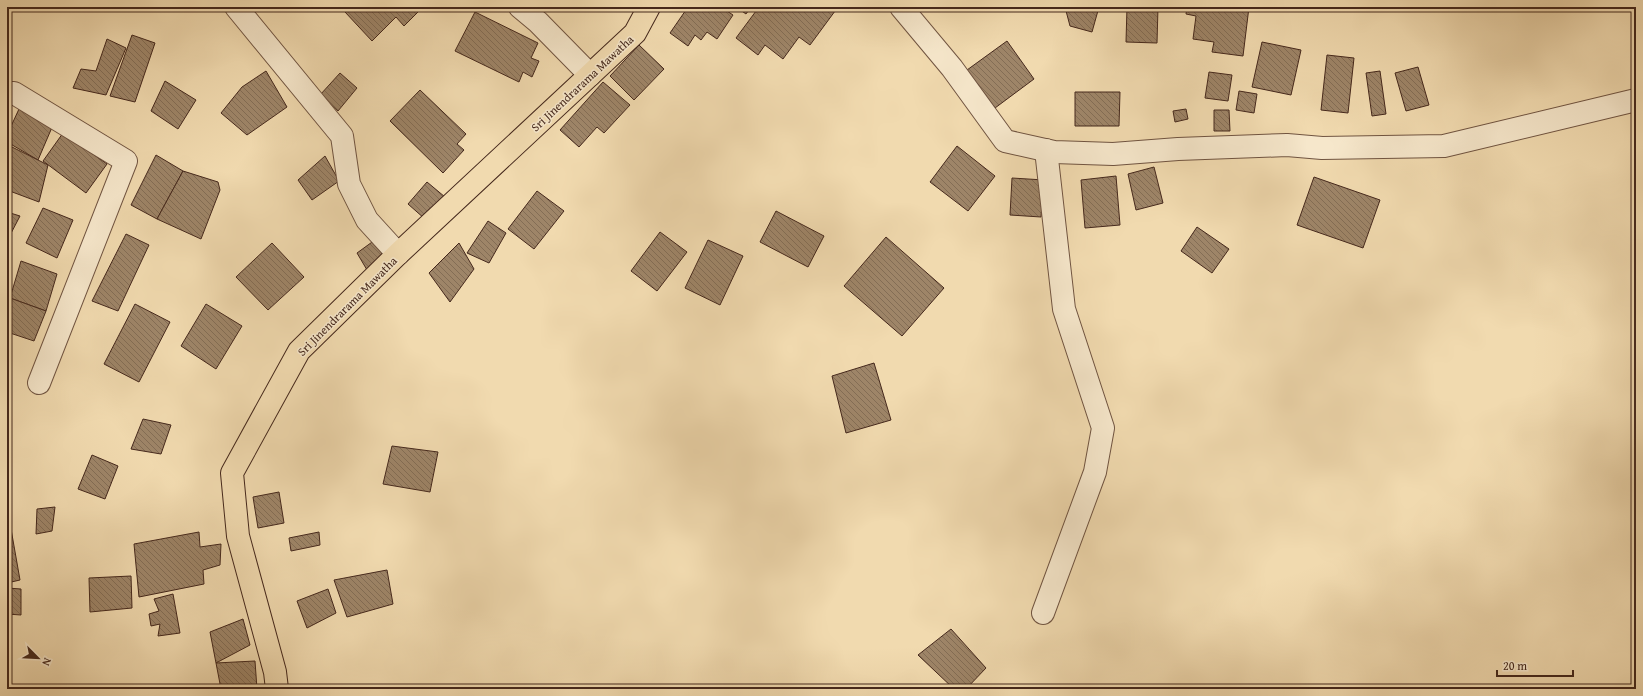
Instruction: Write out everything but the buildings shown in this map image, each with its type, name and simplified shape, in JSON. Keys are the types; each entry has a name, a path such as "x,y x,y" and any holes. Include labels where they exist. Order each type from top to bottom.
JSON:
{"main road":[{"name":"Sri Jinendrarama Mawatha","path":"277,689 275,672 238,536 232,472 299,351 398,254 635,33 649,7"}],"street":[{"path":"236,7 342,136 349,184 367,220 398,254"},
{"path":"520,7 538,22 590,75"},
{"path":"901,7 952,68 1005,141 1046,150 1113,154 1178,149 1287,145 1322,148 1444,146 1636,100"},
{"path":"7,94 14,92 126,160 39,382"},
{"path":"1044,613 1095,472 1103,428 1064,309 1046,150"}]}
